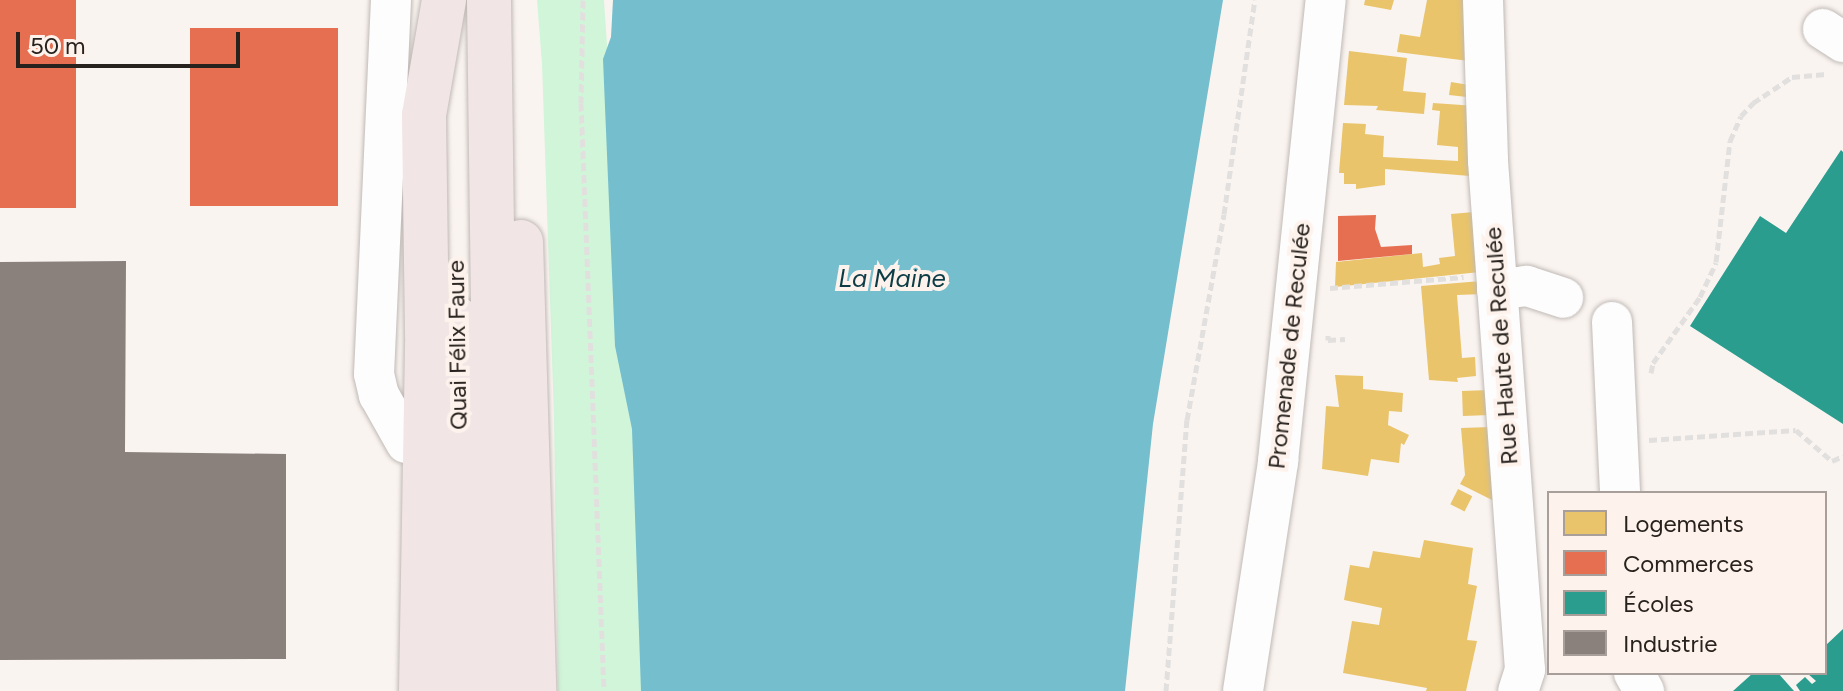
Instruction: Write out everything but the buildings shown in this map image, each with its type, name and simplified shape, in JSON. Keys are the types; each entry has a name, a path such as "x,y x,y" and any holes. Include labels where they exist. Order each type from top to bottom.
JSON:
{"highway":[{"path":"421,691 427,333 424,115 444,0"},
{"name":"Quai Félix Faure","path":"444,0 456,290 458,691"},
{"name":"Quai Félix Faure","path":"489,0 498,691"},
{"path":"490,50 517,151 534,691"},
{"path":"398,691 408,370 427,333"}],"street":[{"path":"391,0 374,374 379,395 406,443"},
{"name":"Promenade de Reculée","path":"1243,691 1278,461 1326,0"},
{"name":"Rue Haute de Reculée","path":"1483,0 1488,161 1483,283 1525,670 1518,691"},
{"path":"1483,283 1527,286 1563,298"},
{"path":"1612,322 1620,491"}],"path":[{"path":"583,0 581,103 604,691"},
{"path":"1166,691 1187,420 1224,214 1255,0"},
{"path":"1651,377 1653,363 1700,297 1716,262 1730,141 1741,116 1753,103 1832,48"},
{"path":"1319,288 1483,283"},
{"path":"1328,340 1345,339"},
{"path":"1641,441 1796,430 1832,461 1843,456"}],"green space":[{"path":"537,0 604,0 624,301 650,570 644,691 558,691 554,418"}],"water":[{"name":"La Maine","path":"613,0 1223,0 1153,424 1125,691 641,691 632,429 615,346 603,59 611,37"}]}
